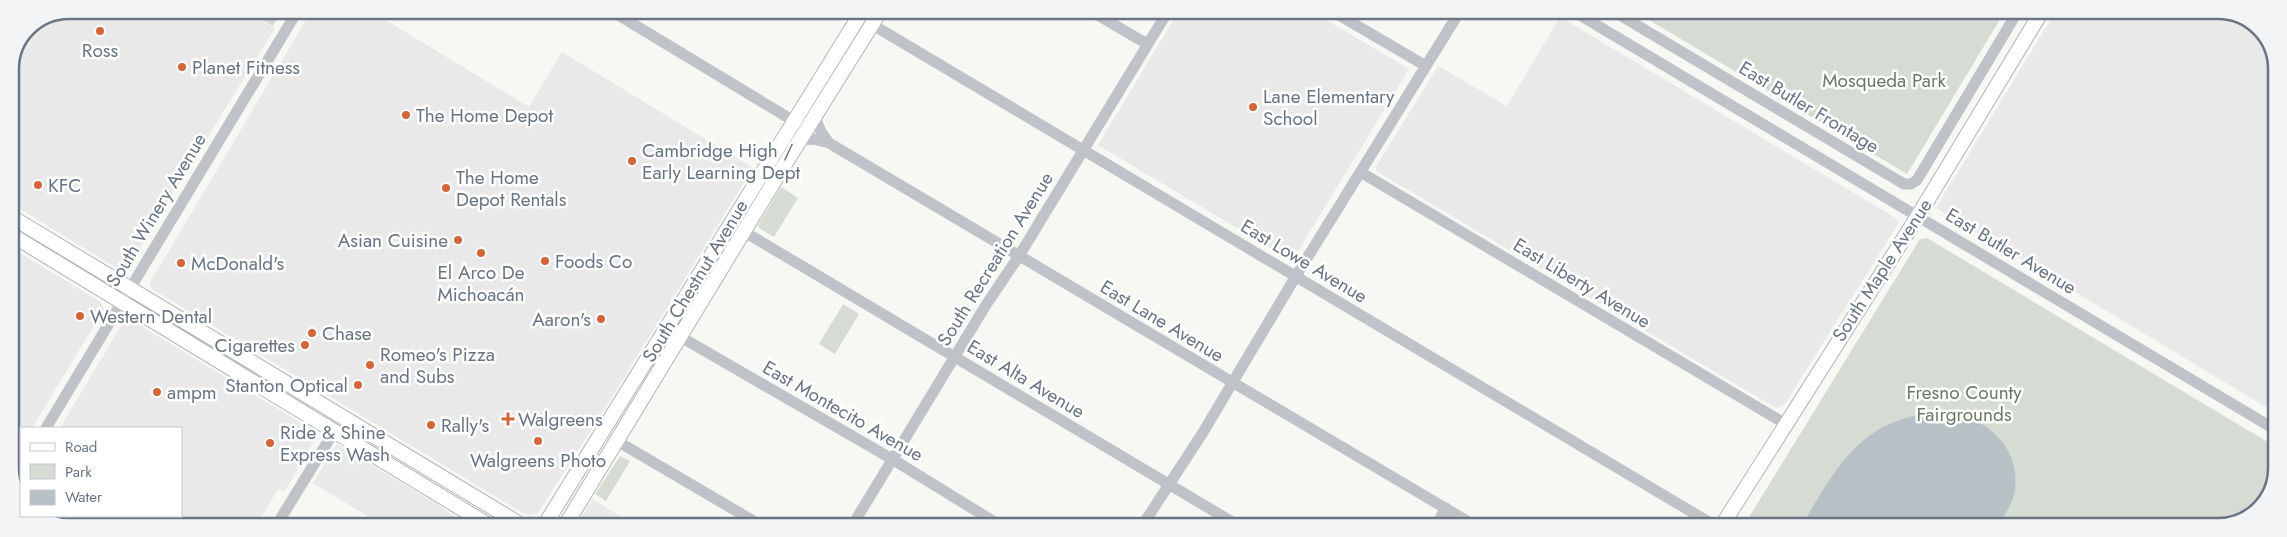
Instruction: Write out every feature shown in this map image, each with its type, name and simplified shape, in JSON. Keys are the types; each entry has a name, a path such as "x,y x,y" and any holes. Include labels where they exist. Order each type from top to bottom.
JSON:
{"main road":[{"name":"South Chestnut Avenue","path":"549,518 857,19"},
{"path":"854,55 850,48 868,19"},
{"name":"South Chestnut Avenue","path":"570,518 743,231 876,19"},
{"name":"South Maple Avenue","path":"1725,518 1918,216 2037,19"},
{"path":"19,221 510,518"},
{"path":"19,239 477,518"},
{"path":"617,440 617,426 639,388 637,376"}],"street":[{"name":"South Winery Avenue","path":"47,427 293,19"},
{"name":"East Lane Avenue","path":"625,19 794,121 804,134 813,139 829,143 1233,384 1462,518"},
{"path":"1106,19 1147,44"},
{"name":"South Recreation Avenue","path":"857,518 1163,19"},
{"path":"1346,19 1426,66"},
{"path":"1147,518 1233,384 1296,276 1362,173 1455,19"},
{"name":"East Butler Avenue","path":"1587,19 2268,425"},
{"name":"East Butler Frontage","path":"1626,19 1904,184 1911,184 1917,180 2013,19"},
{"name":"East Lowe Avenue","path":"872,25 1704,518"},
{"path":"1680,74 1690,57"},
{"name":"East Lane Avenue","path":"815,117 821,132 829,143"},
{"name":"East Liberty Avenue","path":"1362,173 1784,423"},
{"name":"East Alta Avenue","path":"743,231 1226,518"},
{"name":"East Montecito Avenue","path":"667,328 892,459 988,518"},
{"path":"281,518 334,430"},
{"path":"617,440 749,518"},
{"path":"1440,518 1446,508"}],"shaded area":[{"path":"69,19 260,19 275,28 127,268 120,270 19,208 19,69 20,59 27,41 41,27 59,20"},
{"path":"307,19 384,19 529,107 562,52 753,168 538,513 529,515 521,512 152,289 150,284"},
{"name":"Lane Elementary School","path":"1174,19 1325,19 1409,69 1292,261 1098,145"},
{"path":"1559,19 1563,19 1896,218 1898,224 1784,405 1776,408 1376,171 1376,167 1438,66 1507,106"},
{"path":"2051,19 2218,19 2243,25 2262,44 2268,65 2268,408 1936,208"},
{"path":"19,252 102,303 104,309 33,427 20,427 19,448"},
{"path":"131,320 316,432 317,436 284,492 278,489 261,518 59,517 182,517 182,427 61,427 124,321"},
{"path":"337,444 457,518 371,518 313,483"},
{"path":"592,499 624,518 581,518"}],"green space":[{"path":"261,19 277,19 273,26"},
{"name":"Mosqueda Park","path":"1647,19 2000,19 1907,174"},
{"path":"781,187 798,198 774,237 759,228 758,225"},
{"name":"Fresno County Fairgrounds","path":"1927,238 2268,442 2267,478 2262,493 2256,501 2240,513 2225,518 1749,518 1920,239"},
{"path":"843,304 859,314 835,354 819,344"},
{"path":"620,456 630,461 606,501 595,494"}],"water":[{"path":"1938,411 1965,416 1979,422 1997,436 2010,454 2014,465 2015,477 2013,499 2002,518 1807,518 1840,465 1852,451 1880,429 1912,416"}],"place":[{"name":"Ross","path":"100,31"},
{"name":"Planet Fitness","path":"182,67"},
{"name":"Lane Elementary School","path":"1253,107"},
{"name":"The Home Depot","path":"406,115"},
{"name":"Cambridge High / Early Learning Dept","path":"632,161"},
{"name":"KFC","path":"38,185"},
{"name":"The Home Depot Rentals","path":"446,188"},
{"name":"Asian Cuisine","path":"458,240"},
{"name":"El Arco De Michoacán","path":"481,253"},
{"name":"Foods Co","path":"545,261"},
{"name":"McDonald's","path":"181,263"},
{"name":"Western Dental","path":"80,316"},
{"name":"Aaron's","path":"601,319"},
{"name":"Chase","path":"312,333"},
{"name":"Cigarettes","path":"305,345"},
{"name":"Romeo's Pizza and Subs","path":"370,365"},
{"name":"Stanton Optical","path":"358,385"},
{"name":"ampm","path":"157,392"},
{"name":"Walgreens","path":"508,419"},
{"name":"Rally's","path":"431,425"},
{"name":"Walgreens Photo","path":"538,441"},
{"name":"Ride & Shine Express Wash","path":"270,443"}]}
